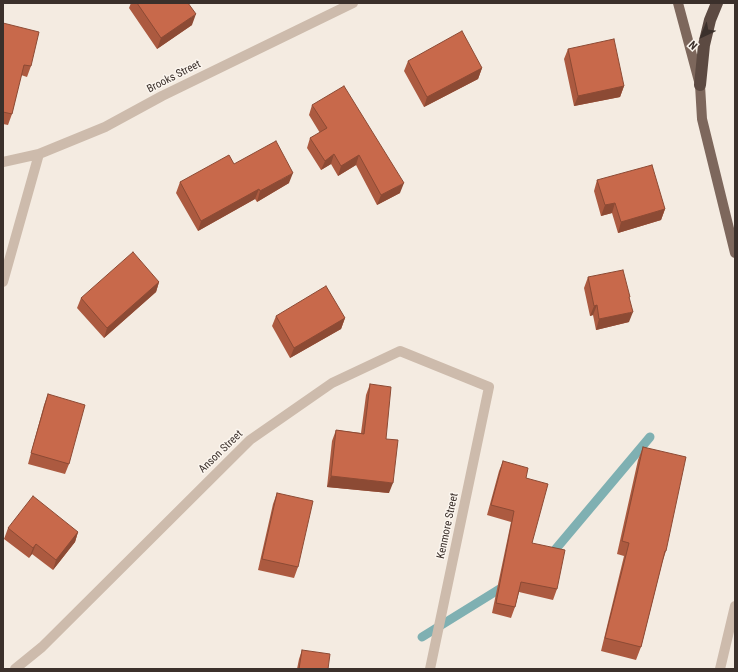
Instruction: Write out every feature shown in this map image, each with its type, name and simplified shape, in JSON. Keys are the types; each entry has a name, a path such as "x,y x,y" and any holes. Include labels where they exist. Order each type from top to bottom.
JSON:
{"highway":[{"path":"700,86 704,45 710,20 717,3"}],"main road":[{"path":"678,3 700,86 702,119 735,253"}],"street":[{"name":"Brooks Street","path":"3,162 39,154 105,127 162,96 353,3"},
{"path":"3,282 39,154"},
{"name":"Anson Street","path":"15,669 42,647 250,440 332,383 400,351 489,387"},
{"name":"Kenmore Street","path":"430,669 489,387"},
{"path":"720,669 735,606"}],"building":[{"path":"137,3 188,3 196,14 161,38"},
{"path":"3,23 39,32 31,66 24,65 12,114 3,112"},
{"path":"462,31 482,68 427,97 408,61"},
{"path":"614,39 624,86 578,96 568,49"},
{"path":"344,86 404,183 381,195 359,155 341,166 334,154 325,161 310,138 327,128 312,105"},
{"path":"276,141 293,173 260,191 259,189 201,221 180,182 229,155 234,164"},
{"path":"652,165 665,209 621,222 615,203 605,205 597,180"},
{"path":"133,252 159,282 107,328 81,298"},
{"path":"623,270 633,312 599,319 597,305 594,306 588,277"},
{"path":"326,286 345,318 294,348 276,316"},
{"path":"370,384 391,387 386,439 398,440 393,483 331,476 336,430 364,434"},
{"path":"48,394 85,405 69,464 31,453"},
{"path":"643,447 686,457 666,551 641,647 605,638 629,543 622,541"},
{"path":"503,461 528,468 526,478 548,484 532,543 565,550 557,589 521,582 515,607 496,603 514,511 491,505"},
{"path":"277,493 313,501 298,567 262,559"},
{"path":"33,496 78,532 56,560 36,544 33,548 8,528"},
{"path":"302,650 330,654 328,669 299,669"}],"waterway":[{"path":"549,557 650,437"},
{"path":"422,637 506,585"}]}
